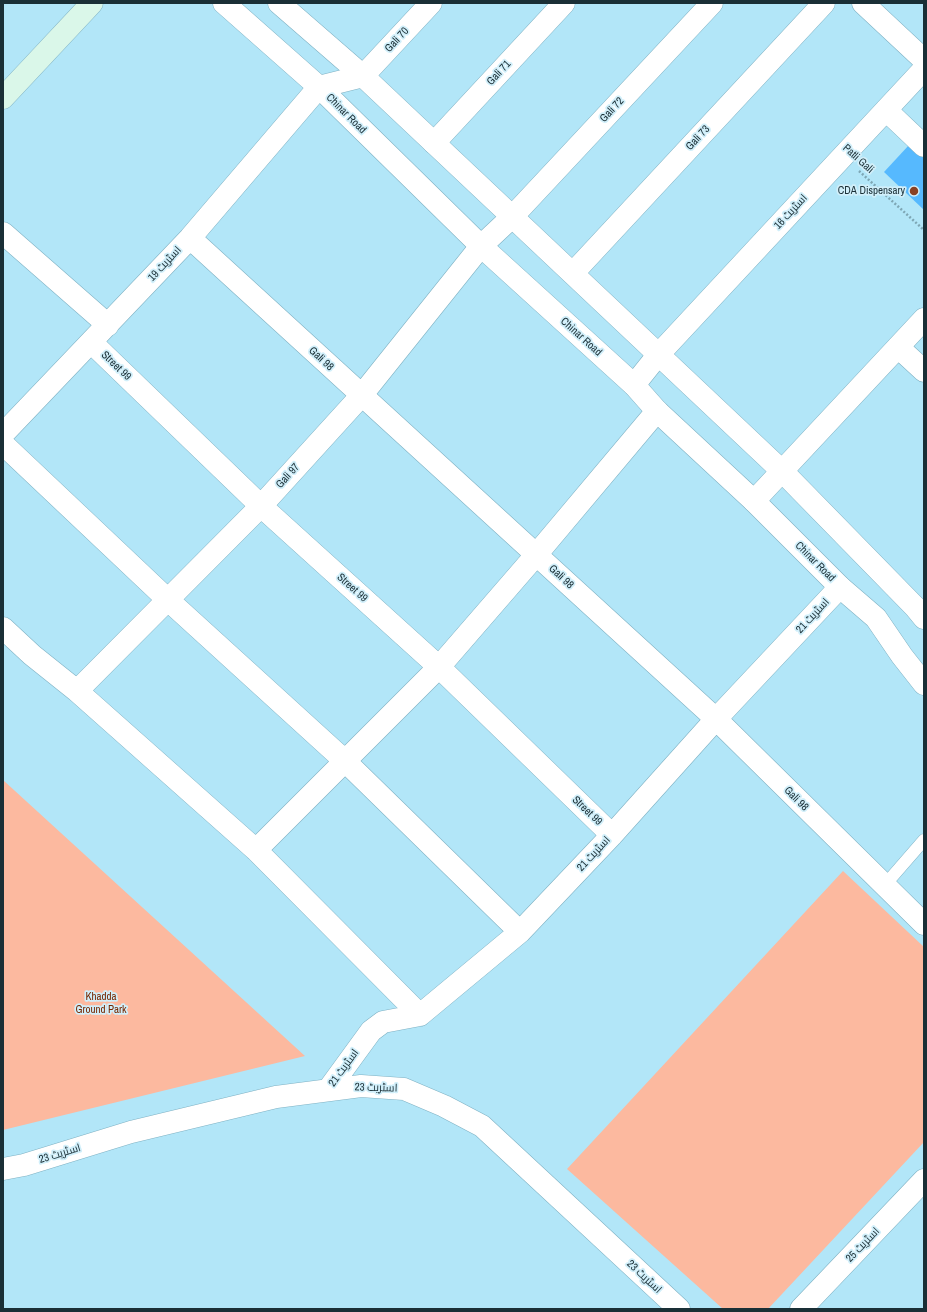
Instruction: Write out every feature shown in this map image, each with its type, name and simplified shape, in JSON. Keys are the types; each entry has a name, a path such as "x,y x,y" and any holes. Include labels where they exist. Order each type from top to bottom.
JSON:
{"main road":[{"path":"3,98 92,3"}],"street":[{"name":"Chinar Road","path":"224,3 319,87 481,246 634,385 657,410 754,501 840,587 876,618 902,656 924,684"},
{"name":"Gali 70","path":"363,76 431,3"},
{"name":"Gali 71","path":"434,142 564,3"},
{"name":"Gali 72","path":"481,246 512,217 712,3"},
{"name":"Gali 73","path":"573,273 824,3"},
{"path":"863,3 924,60"},
{"path":"286,5 434,142 782,471 924,618"},
{"name":"اسٹریٹ 16","path":"634,385 658,355 924,69"},
{"path":"319,87 363,76"},
{"name":"اسٹریٹ 19","path":"3,434 190,238 319,87"},
{"path":"886,110 924,146"},
{"path":"3,233 108,325"},
{"name":"Gali 98","path":"190,238 361,396 716,719 924,924"},
{"name":"Gali 97","path":"77,691 261,506 361,396 481,246"},
{"path":"754,501 924,319"},
{"name":"Street 99","path":"91,342 261,506 439,667 612,835"},
{"path":"898,347 924,371"},
{"path":"256,850 439,667 536,555 657,410"},
{"path":"3,444 167,599 345,761 520,932"},
{"name":"اسٹریٹ 21","path":"328,1090 371,1031 383,1022 420,1015 520,932 612,835 716,719 840,587"},
{"path":"3,628 77,691 256,850 420,1015"},
{"name":"اسٹریٹ 23","path":"3,1169 131,1132 276,1097 361,1086 404,1089 444,1106 482,1126 679,1309"},
{"name":"اسٹریٹ 25","path":"801,1309 924,1180"}],"lane":[{"path":"884,886 924,840"}],"path":[{"name":"Patli Gali","path":"857,169 924,230"}],"green space":[{"name":"Khadda Ground Park","path":"3,780 305,1056 3,1130"},
{"path":"843,871 924,947 924,1142 768,1309 723,1309 567,1169"}],"building":[{"name":"CDA Dispensary","path":"909,145 924,158 924,210 884,172"}],"place":[{"name":"CDA Dispensary","path":"914,191"}]}
